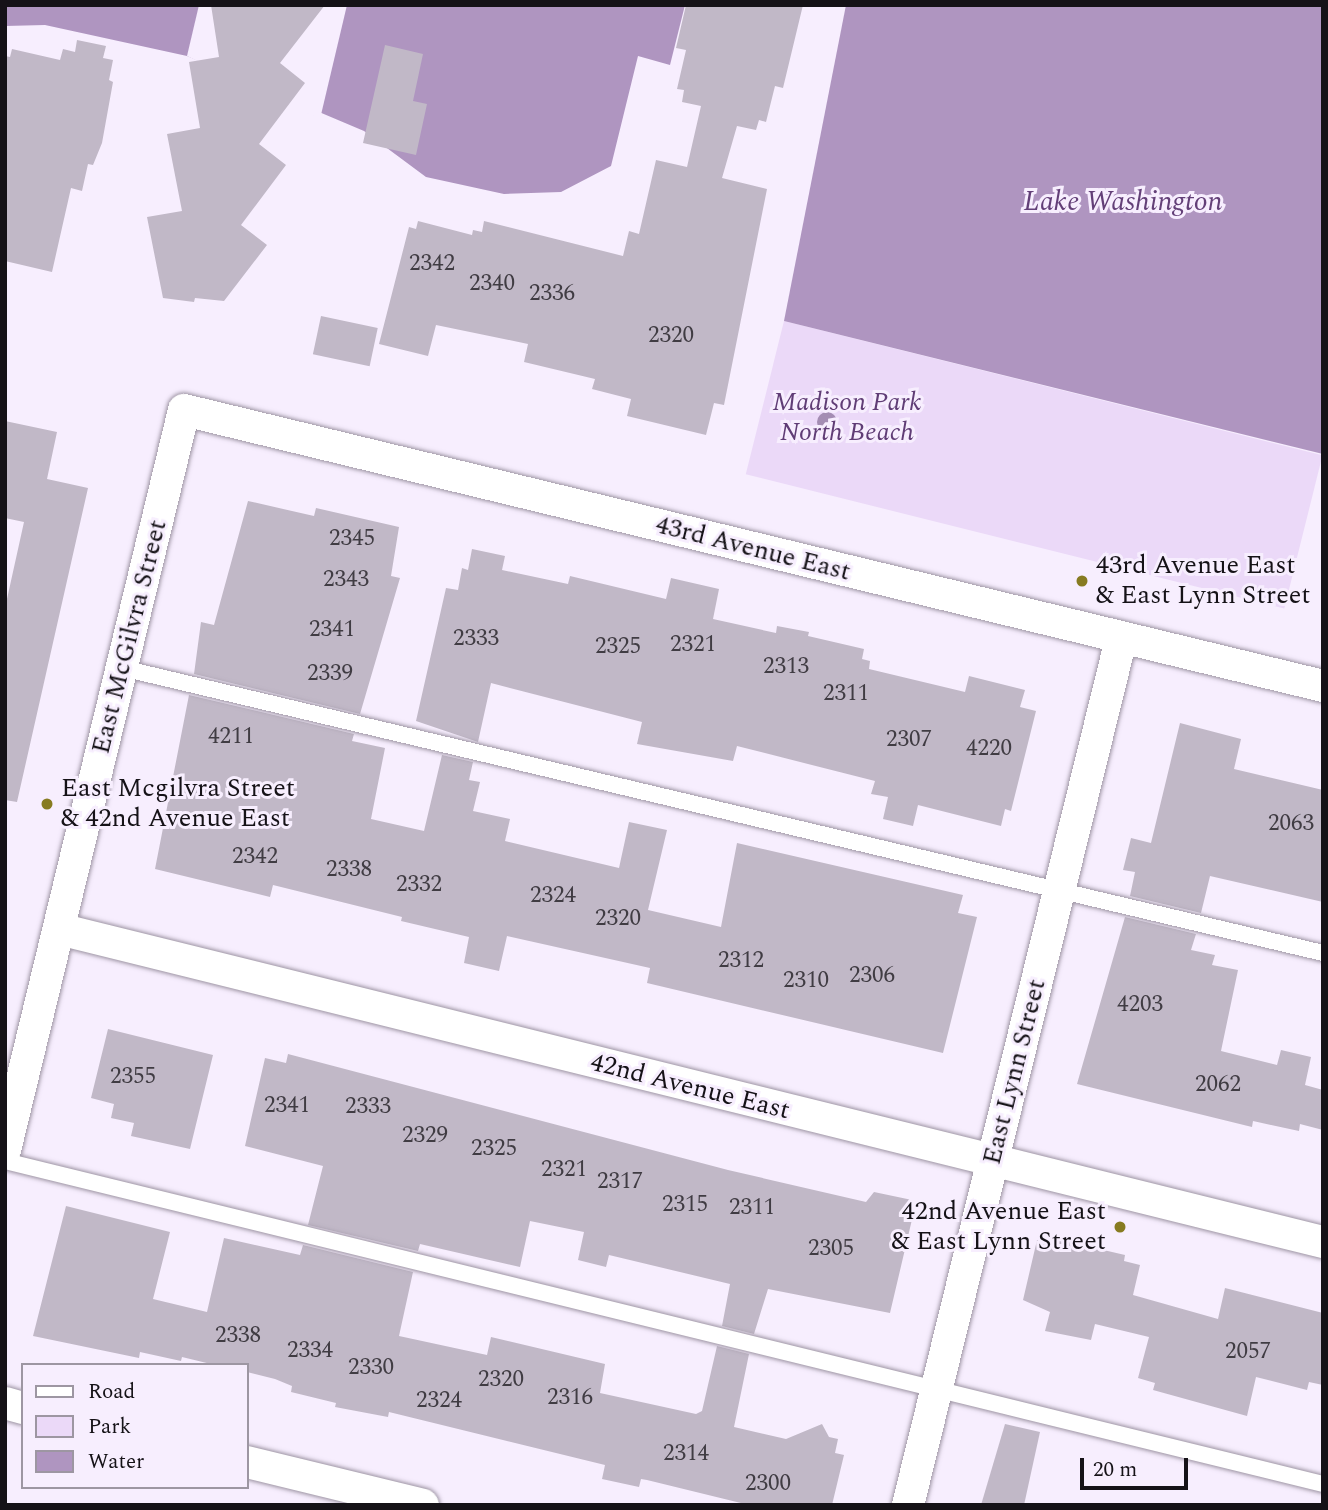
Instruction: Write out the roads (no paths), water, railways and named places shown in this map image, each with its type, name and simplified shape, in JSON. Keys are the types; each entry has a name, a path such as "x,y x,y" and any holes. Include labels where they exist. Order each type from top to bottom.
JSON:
{"street":[{"name":"43rd Avenue East","path":"184,410 1323,686"},
{"name":"East McGilvra Street","path":"5,1150 184,410"},
{"name":"East Lynn Street","path":"908,1505 1121,639"},
{"name":"42nd Avenue East","path":"59,929 993,1163 1323,1241"},
{"path":"248,1462 423,1505"}],"lane":[{"path":"122,668 1323,953"},
{"path":"5,1161 1323,1484"}],"water":[{"path":"5,5 685,5 670,65 638,56 611,166 561,192 504,194 426,177 364,131 187,56 45,25 5,26"},
{"name":"Lake Washington","path":"846,5 1323,5 1323,454 784,321"}],"place":[{"name":"43rd Avenue East & East Lynn Street","path":"1082,581"},
{"name":"East Mcgilvra Street & 42nd Avenue East","path":"47,804"},
{"name":"42nd Avenue East & East Lynn Street","path":"1120,1227"}],"park label":[{"name":"Madison Park North Beach","path":"847,418"}]}
